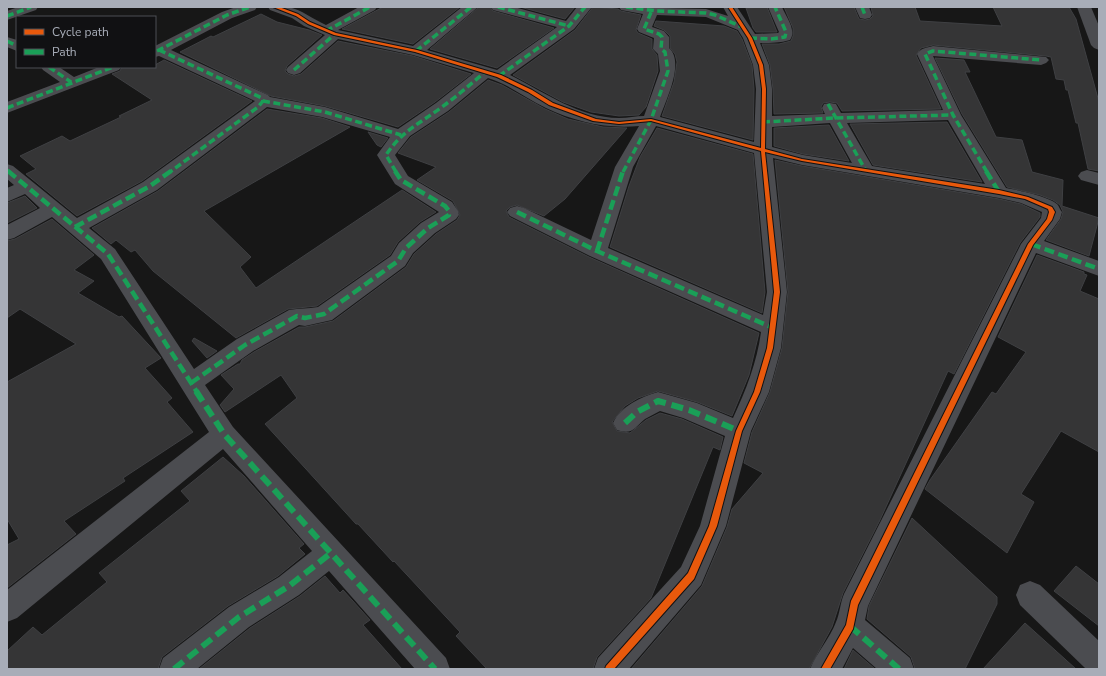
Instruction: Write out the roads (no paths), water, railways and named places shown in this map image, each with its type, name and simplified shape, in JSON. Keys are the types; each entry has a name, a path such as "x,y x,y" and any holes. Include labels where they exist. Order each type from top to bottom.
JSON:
{"street":[{"path":"7,16 31,7"},
{"path":"213,7 227,15"},
{"path":"157,51 227,15 250,7"},
{"path":"275,7 297,15 330,32 416,51 492,74 530,91 551,104 595,120 619,123 651,120 740,142 763,151 802,160 999,192 1033,200 1050,208 1052,212 1050,219 1031,244 854,604 850,626 825,669"},
{"path":"294,70 330,32 370,7"},
{"path":"416,51 471,7"},
{"path":"498,7 569,26"},
{"path":"191,383 246,346 297,316 305,318 324,314 398,261 406,248 428,228 449,215 450,211 445,206 401,180 386,155 393,143 409,127 569,26 585,7"},
{"path":"626,7 706,13 715,15 746,33 772,39 785,37 786,32 775,7"},
{"path":"609,669 691,576 713,526 739,431 757,392 770,348 771,327 776,292 763,151 762,122 764,89 761,65 746,33 730,7"},
{"path":"1084,7 1099,45"},
{"path":"597,251 624,167 651,120 668,71 665,52 661,49 662,37 659,34 644,29 652,10"},
{"path":"7,41 16,46"},
{"path":"157,51 262,98 263,101 325,112 401,135"},
{"path":"999,192 952,115 925,54 926,52 933,51 1041,60"},
{"path":"51,68 71,82"},
{"path":"7,108 110,68"},
{"path":"75,227 150,186 258,107 263,101"},
{"path":"762,122 832,111 952,115"},
{"path":"832,111 866,171"},
{"path":"7,170 16,191 53,209 108,254 224,434 435,669"},
{"path":"7,233 53,209"},
{"path":"517,212 597,251 771,327"},
{"path":"1031,244 1099,269"},
{"path":"625,422 637,412 658,402 689,410 739,431"},
{"path":"7,608 224,434"},
{"path":"174,669 240,617 290,586 331,553"},
{"path":"1030,595 1099,661"},
{"path":"850,626 899,669"}]}
